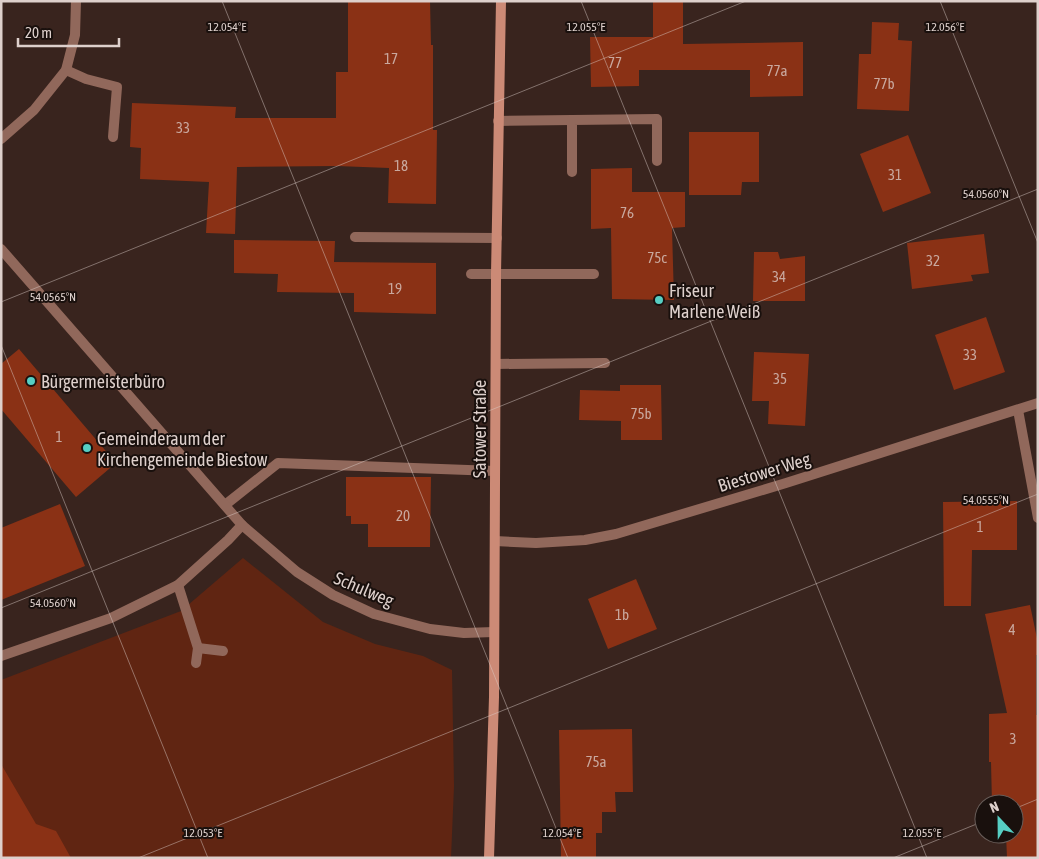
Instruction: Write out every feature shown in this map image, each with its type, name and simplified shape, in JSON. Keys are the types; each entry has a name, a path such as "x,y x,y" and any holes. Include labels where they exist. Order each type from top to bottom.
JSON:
{"main road":[{"name":"Satower Straße","path":"489,858 494,697 496,274 501,1"}],"street":[{"path":"1,139 34,110 66,70 75,35 76,1"},
{"path":"66,70 86,79 117,87 112,137"},
{"path":"498,121 657,119 657,161"},
{"path":"572,120 572,172"},
{"path":"355,237 497,238"},
{"name":"Schulweg","path":"1,249 242,525 297,572 332,595 374,614 430,629 464,633 494,632"},
{"path":"471,274 594,274"},
{"path":"496,364 605,363"},
{"name":"Biestower Weg","path":"495,541 536,543 585,540 616,534 786,483 1038,403"},
{"path":"1018,410 1038,518"},
{"path":"225,505 278,463 495,471"},
{"path":"1,656 111,618 178,585 242,525"},
{"path":"178,585 198,648 196,663"},
{"path":"198,648 223,651"}],"shaded area":[{"path":"243,558 323,622 375,644 423,656 452,670 454,786 451,858 1,858 1,680 181,611"}],"building":[{"path":"348,1 430,1 431,45 433,45 433,130 437,130 436,204 388,203 389,168 337,166 237,167 235,234 206,233 209,182 140,179 141,148 130,147 132,103 236,107 235,118 336,118 336,72 348,72"},
{"path":"653,1 683,1 683,44 803,42 803,96 750,97 750,70 639,70 639,86 591,87 590,37 653,37"},
{"path":"872,22 899,23 898,40 912,41 909,111 857,109 859,54 871,54"},
{"path":"689,132 759,132 759,182 742,182 741,195 689,195"},
{"path":"908,135 931,193 883,212 860,154"},
{"path":"632,168 632,192 685,192 685,227 672,228 674,300 612,299 611,228 591,229 591,169"},
{"path":"984,234 989,273 971,275 973,281 912,289 907,243"},
{"path":"234,240 335,241 334,262 436,263 436,314 354,312 354,293 277,292 278,274 234,273"},
{"path":"754,252 778,252 780,259 805,256 805,301 753,301"},
{"path":"986,317 1005,372 954,390 935,335"},
{"path":"19,349 116,463 76,497 1,409 1,364"},
{"path":"754,352 809,354 805,426 768,424 769,401 752,401"},
{"path":"620,385 661,385 662,440 621,440 621,421 579,420 580,390 620,391"},
{"path":"346,477 431,477 430,547 368,547 368,524 351,524 351,516 346,516"},
{"path":"1017,501 1017,550 972,550 971,606 944,606 943,502"},
{"path":"60,504 85,566 1,600 1,528"},
{"path":"636,579 657,629 608,649 588,599"},
{"path":"1030,605 1038,643 1038,655 1036,655 1036,715 1038,715 1038,858 1007,858 1006,844 1024,844 1024,794 992,794 991,762 989,762 989,714 1007,713 985,614"},
{"path":"632,729 633,792 615,792 616,812 602,812 602,833 596,833 596,858 561,858 559,730"},
{"path":"1,764 36,824 56,831 71,858 1,858"}],"place":[{"name":"Friseur Marlene Weiß","path":"659,300"},
{"name":"Bürgermeisterbüro","path":"31,381"},
{"name":"Gemeinderaum der Kirchengemeinde Biestow","path":"87,448"}]}
